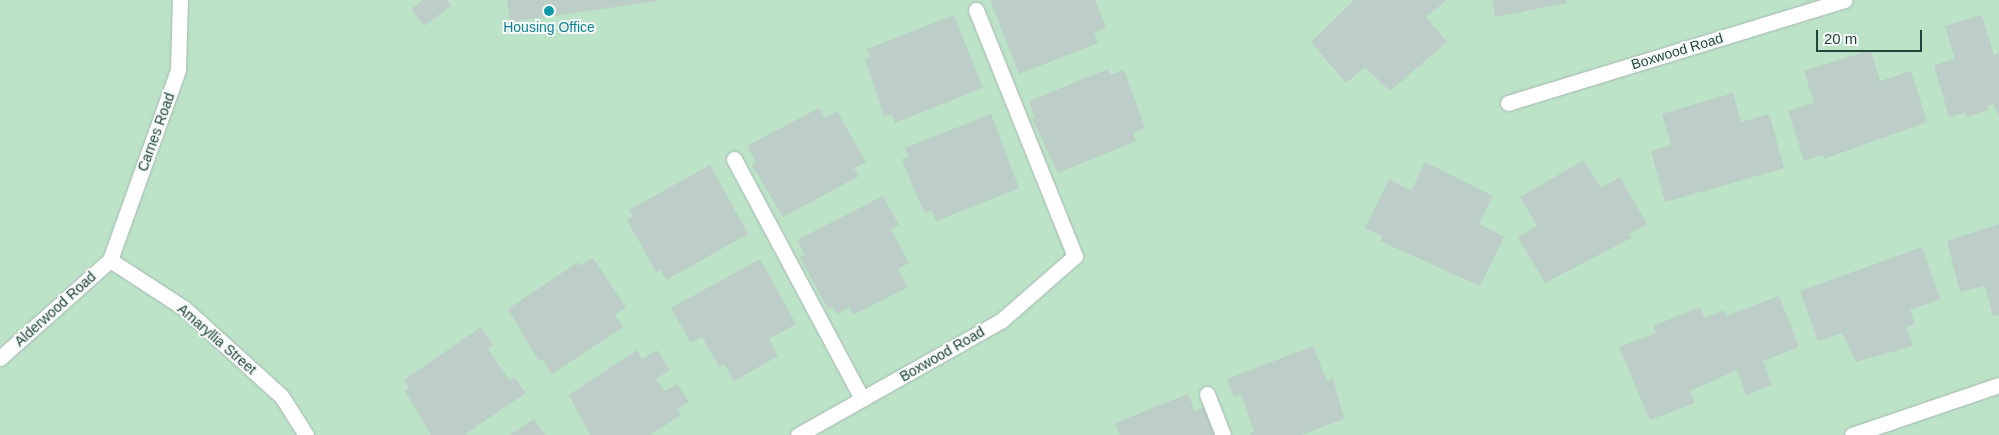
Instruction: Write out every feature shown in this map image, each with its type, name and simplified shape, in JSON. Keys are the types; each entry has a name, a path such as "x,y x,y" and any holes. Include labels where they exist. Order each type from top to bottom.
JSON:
{"street":[{"name":"Carnes Road","path":"110,260 178,70 180,0"},
{"name":"Boxwood Road","path":"1508,103 1845,0"},
{"name":"Boxwood Road","path":"798,435 1002,320 1075,256 976,10"},
{"path":"734,159 862,399"},
{"name":"Alderwood Road","path":"0,358 110,260"},
{"name":"Amaryllia Street","path":"110,260 184,308 282,397 306,435"},
{"path":"1852,435 1999,385"},
{"path":"1207,394 1222,435"}],"green space":[{"path":"0,0 1999,0 1999,435 0,435"}],"building":[{"path":"423,0 447,0 451,6 424,26 411,9"},
{"name":"Housing Office","path":"507,0 658,0 658,1 510,22"},
{"path":"990,0 1095,0 1106,28 1094,33 1098,43 1019,74"},
{"path":"1354,0 1447,0 1426,17 1447,42 1390,91 1365,67 1346,83 1311,42"},
{"path":"1492,0 1566,0 1567,3 1495,17"},
{"path":"954,15 983,88 895,123 891,114 884,116 865,59 870,57 867,49"},
{"path":"1982,15 1994,55 1999,53 1999,117 1993,104 1987,106 1988,110 1967,117 1966,112 1949,117 1934,65 1955,59 1945,26"},
{"path":"1871,50 1880,81 1911,71 1927,122 1824,159 1823,155 1804,161 1788,111 1814,103 1804,71"},
{"path":"1108,69 1110,75 1124,70 1145,128 1133,133 1136,141 1058,173 1032,118 1035,117 1029,101"},
{"path":"1733,93 1741,122 1769,114 1784,168 1665,202 1651,151 1671,145 1662,114"},
{"path":"819,108 824,118 837,111 866,162 854,168 859,176 783,217 752,165 756,163 747,146"},
{"path":"991,114 1019,188 936,221 931,210 925,213 914,190 902,159 909,157 905,148"},
{"path":"1584,160 1601,188 1620,177 1647,224 1629,234 1631,238 1545,283 1518,237 1537,226 1520,197"},
{"path":"1425,162 1493,196 1479,224 1504,237 1480,286 1380,241 1382,236 1365,228 1389,179 1411,191"},
{"path":"710,165 748,234 666,280 661,270 656,272 627,220 633,216 629,210"},
{"path":"883,196 899,225 891,229 909,263 898,269 908,287 853,315 849,307 837,314 832,307 828,309 800,257 805,255 797,240"},
{"path":"1999,224 1999,315 1993,316 1985,286 1960,292 1947,241"},
{"path":"1922,247 1940,299 1910,310 1915,324 1906,327 1913,346 1856,362 1842,333 1818,341 1800,291"},
{"path":"593,258 626,307 615,315 623,327 552,374 542,359 539,361 508,309 578,262 580,266"},
{"path":"760,259 796,324 769,339 778,356 734,381 724,364 719,367 702,337 691,343 671,308"},
{"path":"1779,296 1799,347 1763,361 1772,385 1746,395 1737,370 1690,391 1695,403 1650,420 1619,347 1656,333 1653,326 1700,307 1705,318 1724,310 1726,316"},
{"path":"481,327 493,345 488,349 510,381 514,377 526,393 464,435 431,435 405,391 409,388 404,380"},
{"path":"1313,346 1327,381 1333,378 1344,419 1301,435 1249,435 1254,431 1241,394 1234,397 1227,379"},
{"path":"637,350 642,359 657,350 670,370 656,379 665,391 677,384 689,402 677,409 681,415 650,435 590,435 569,395"},
{"path":"1188,394 1195,411 1204,407 1215,435 1120,435 1115,423"},
{"path":"534,419 545,435 510,435"}],"place":[{"name":"Housing Office","path":"549,11"}]}
